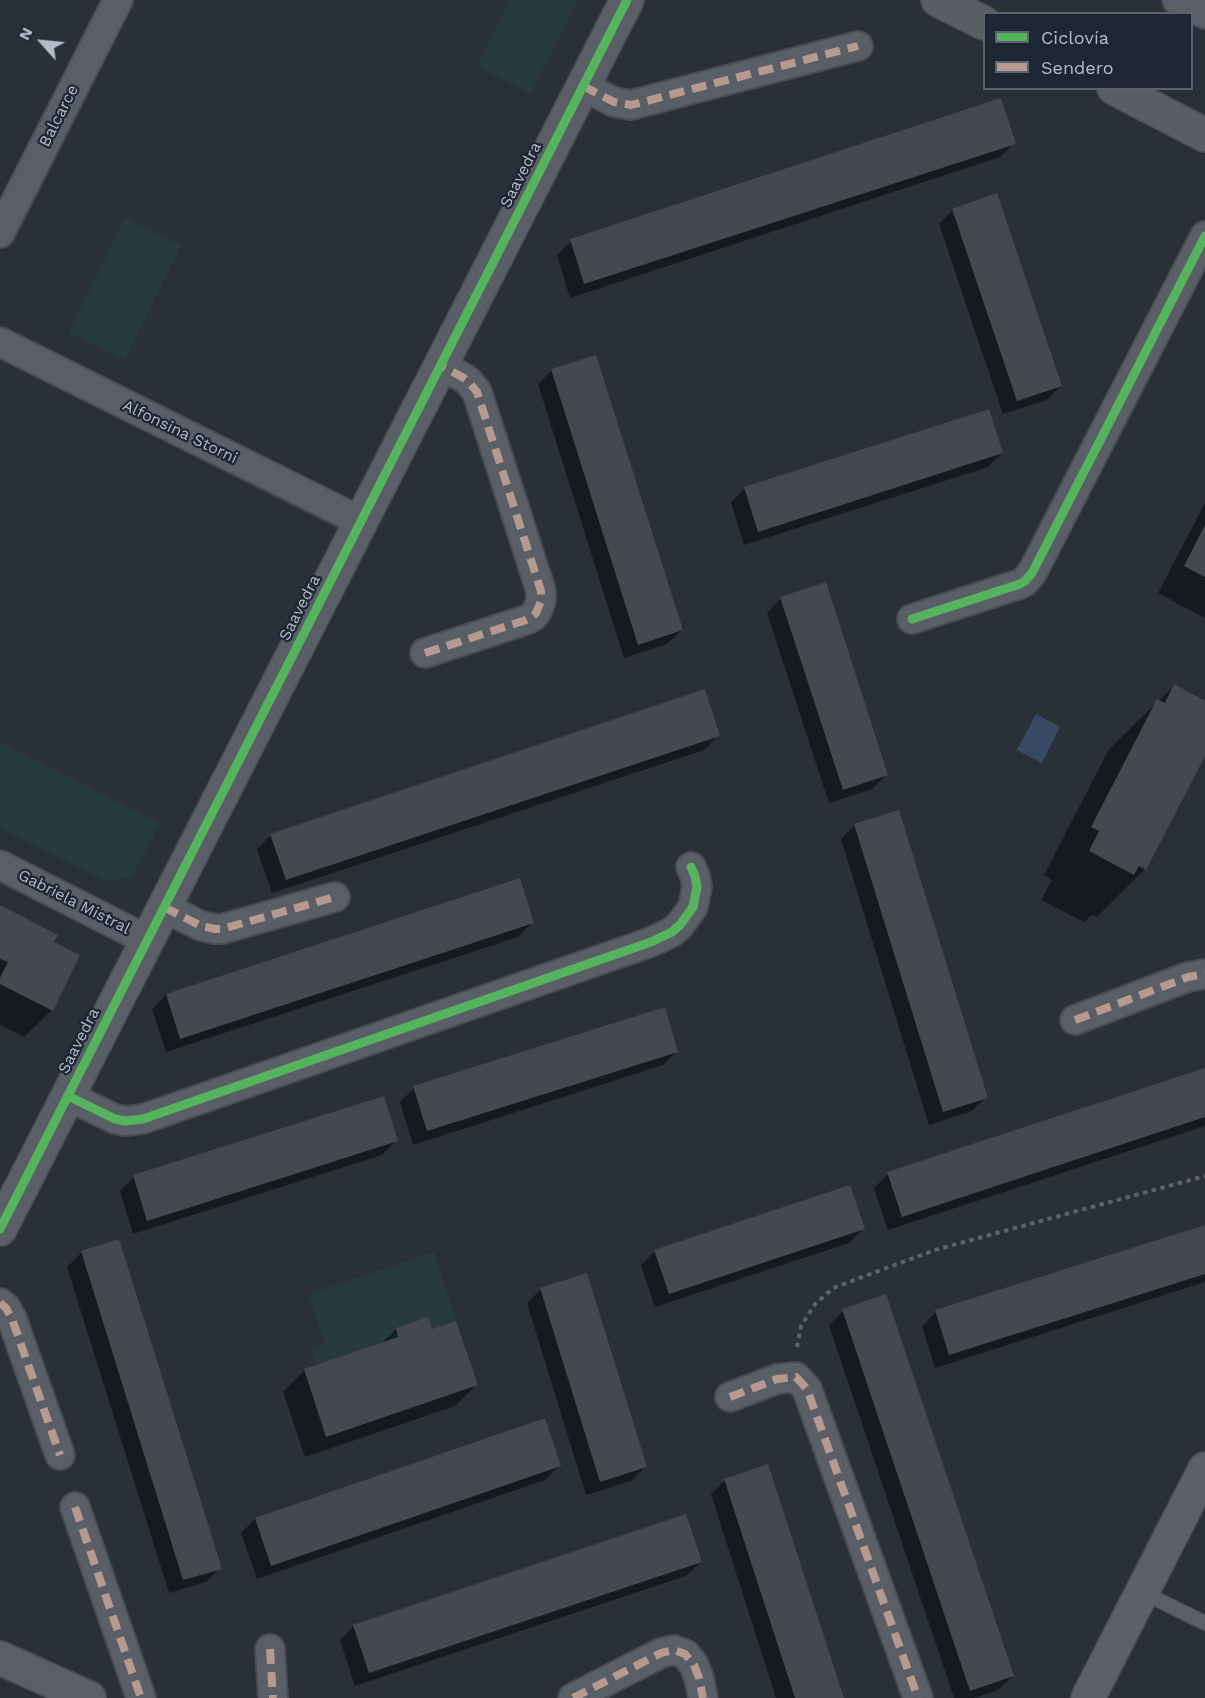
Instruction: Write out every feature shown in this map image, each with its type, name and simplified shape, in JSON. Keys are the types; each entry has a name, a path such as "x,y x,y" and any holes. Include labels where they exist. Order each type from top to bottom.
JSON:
{"main road":[{"path":"938,0 983,22"},
{"path":"1118,90 1205,135"},
{"path":"1088,1698 1205,1469"}],"street":[{"name":"Balcarce","path":"0,233 118,0"},
{"name":"Saavedra","path":"0,1229 627,0"},
{"path":"1177,0 1205,14"},
{"path":"583,86 615,102 631,105 858,46"},
{"path":"912,620 1020,584 1029,577 1205,237"},
{"name":"Alfonsina Storni","path":"0,342 360,522"},
{"path":"425,653 526,620 536,613 541,601 541,591 477,392 470,382 440,365"},
{"name":"Gabriela Mistral","path":"0,865 147,940"},
{"path":"68,1096 115,1119 124,1121 143,1119 651,942 672,932 693,907 697,886 691,867"},
{"path":"164,908 201,926 222,929 335,897"},
{"path":"1075,1020 1188,976 1205,974"},
{"path":"0,1303 12,1319 60,1455"},
{"path":"730,1397 777,1379 796,1377 807,1389 918,1698"},
{"path":"75,1507 141,1698"},
{"path":"270,1649 273,1698"},
{"path":"573,1698 661,1653 674,1650 685,1654 694,1665 703,1698"},
{"path":"0,1658 89,1698"}],"lane":[{"path":"1142,1592 1205,1623"}],"path":[{"path":"796,1377 797,1344 801,1326 815,1304 833,1288 935,1250 1205,1176"}],"green space":[{"path":"510,0 578,0 531,93 477,66"},
{"path":"125,218 181,245 125,360 69,332"},
{"path":"0,742 160,823 132,877 106,881 0,828"},
{"path":"434,1252 456,1321 432,1329 428,1317 396,1328 398,1337 316,1365 311,1349 325,1344 309,1294"}],"water":[{"path":"1036,714 1060,727 1042,763 1017,750"}],"building":[{"path":"1001,98 1016,144 584,284 570,239"},
{"path":"997,193 1062,386 1017,401 952,209"},
{"path":"596,355 683,630 638,645 551,369"},
{"path":"989,409 1003,453 758,532 744,487"},
{"path":"1205,525 1205,577 1184,566"},
{"path":"826,582 888,775 843,790 780,597"},
{"path":"1174,684 1205,701 1205,756 1146,870 1139,866 1134,875 1089,851 1099,831 1091,827 1157,699 1165,703"},
{"path":"705,689 720,736 286,880 270,834"},
{"path":"899,810 988,1098 943,1112 854,824"},
{"path":"520,878 534,923 180,1039 166,994"},
{"path":"0,905 58,935 54,942 80,955 53,1011 0,984 0,978 8,962 0,959"},
{"path":"665,1007 678,1052 427,1131 413,1086"},
{"path":"1205,1068 1205,1117 902,1217 887,1172"},
{"path":"384,1096 398,1141 147,1221 133,1175"},
{"path":"850,1185 865,1229 669,1294 654,1250"},
{"path":"1205,1225 1205,1274 949,1355 935,1310"},
{"path":"119,1239 222,1569 183,1580 81,1251"},
{"path":"587,1273 647,1467 600,1482 540,1288"},
{"path":"886,1294 1014,1676 970,1691 842,1309"},
{"path":"428,1317 432,1329 456,1321 478,1385 326,1437 304,1369 398,1337 396,1328"},
{"path":"545,1418 561,1466 271,1566 255,1518"},
{"path":"768,1464 844,1698 795,1698 724,1479"},
{"path":"686,1514 702,1562 369,1673 353,1625"}],"marked path":[{"path":"583,86 614,102 631,105 858,46"},
{"path":"425,653 526,620 536,613 541,601 541,591 477,392 464,378 440,365"},
{"path":"164,907 201,926 222,929 335,897"},
{"path":"1075,1020 1188,977 1205,974"},
{"path":"0,1303 12,1319 60,1455"},
{"path":"730,1397 777,1379 796,1377 807,1389 918,1698"},
{"path":"75,1507 141,1698"},
{"path":"270,1649 273,1698"},
{"path":"573,1698 661,1653 674,1650 685,1654 694,1665 703,1698"}],"cycle path":[{"path":"0,1229 627,0"},
{"path":"912,619 1020,584 1032,573 1205,236"},
{"path":"68,1096 115,1119 125,1121 143,1119 651,942 672,932 693,907 697,887 691,867"}]}
